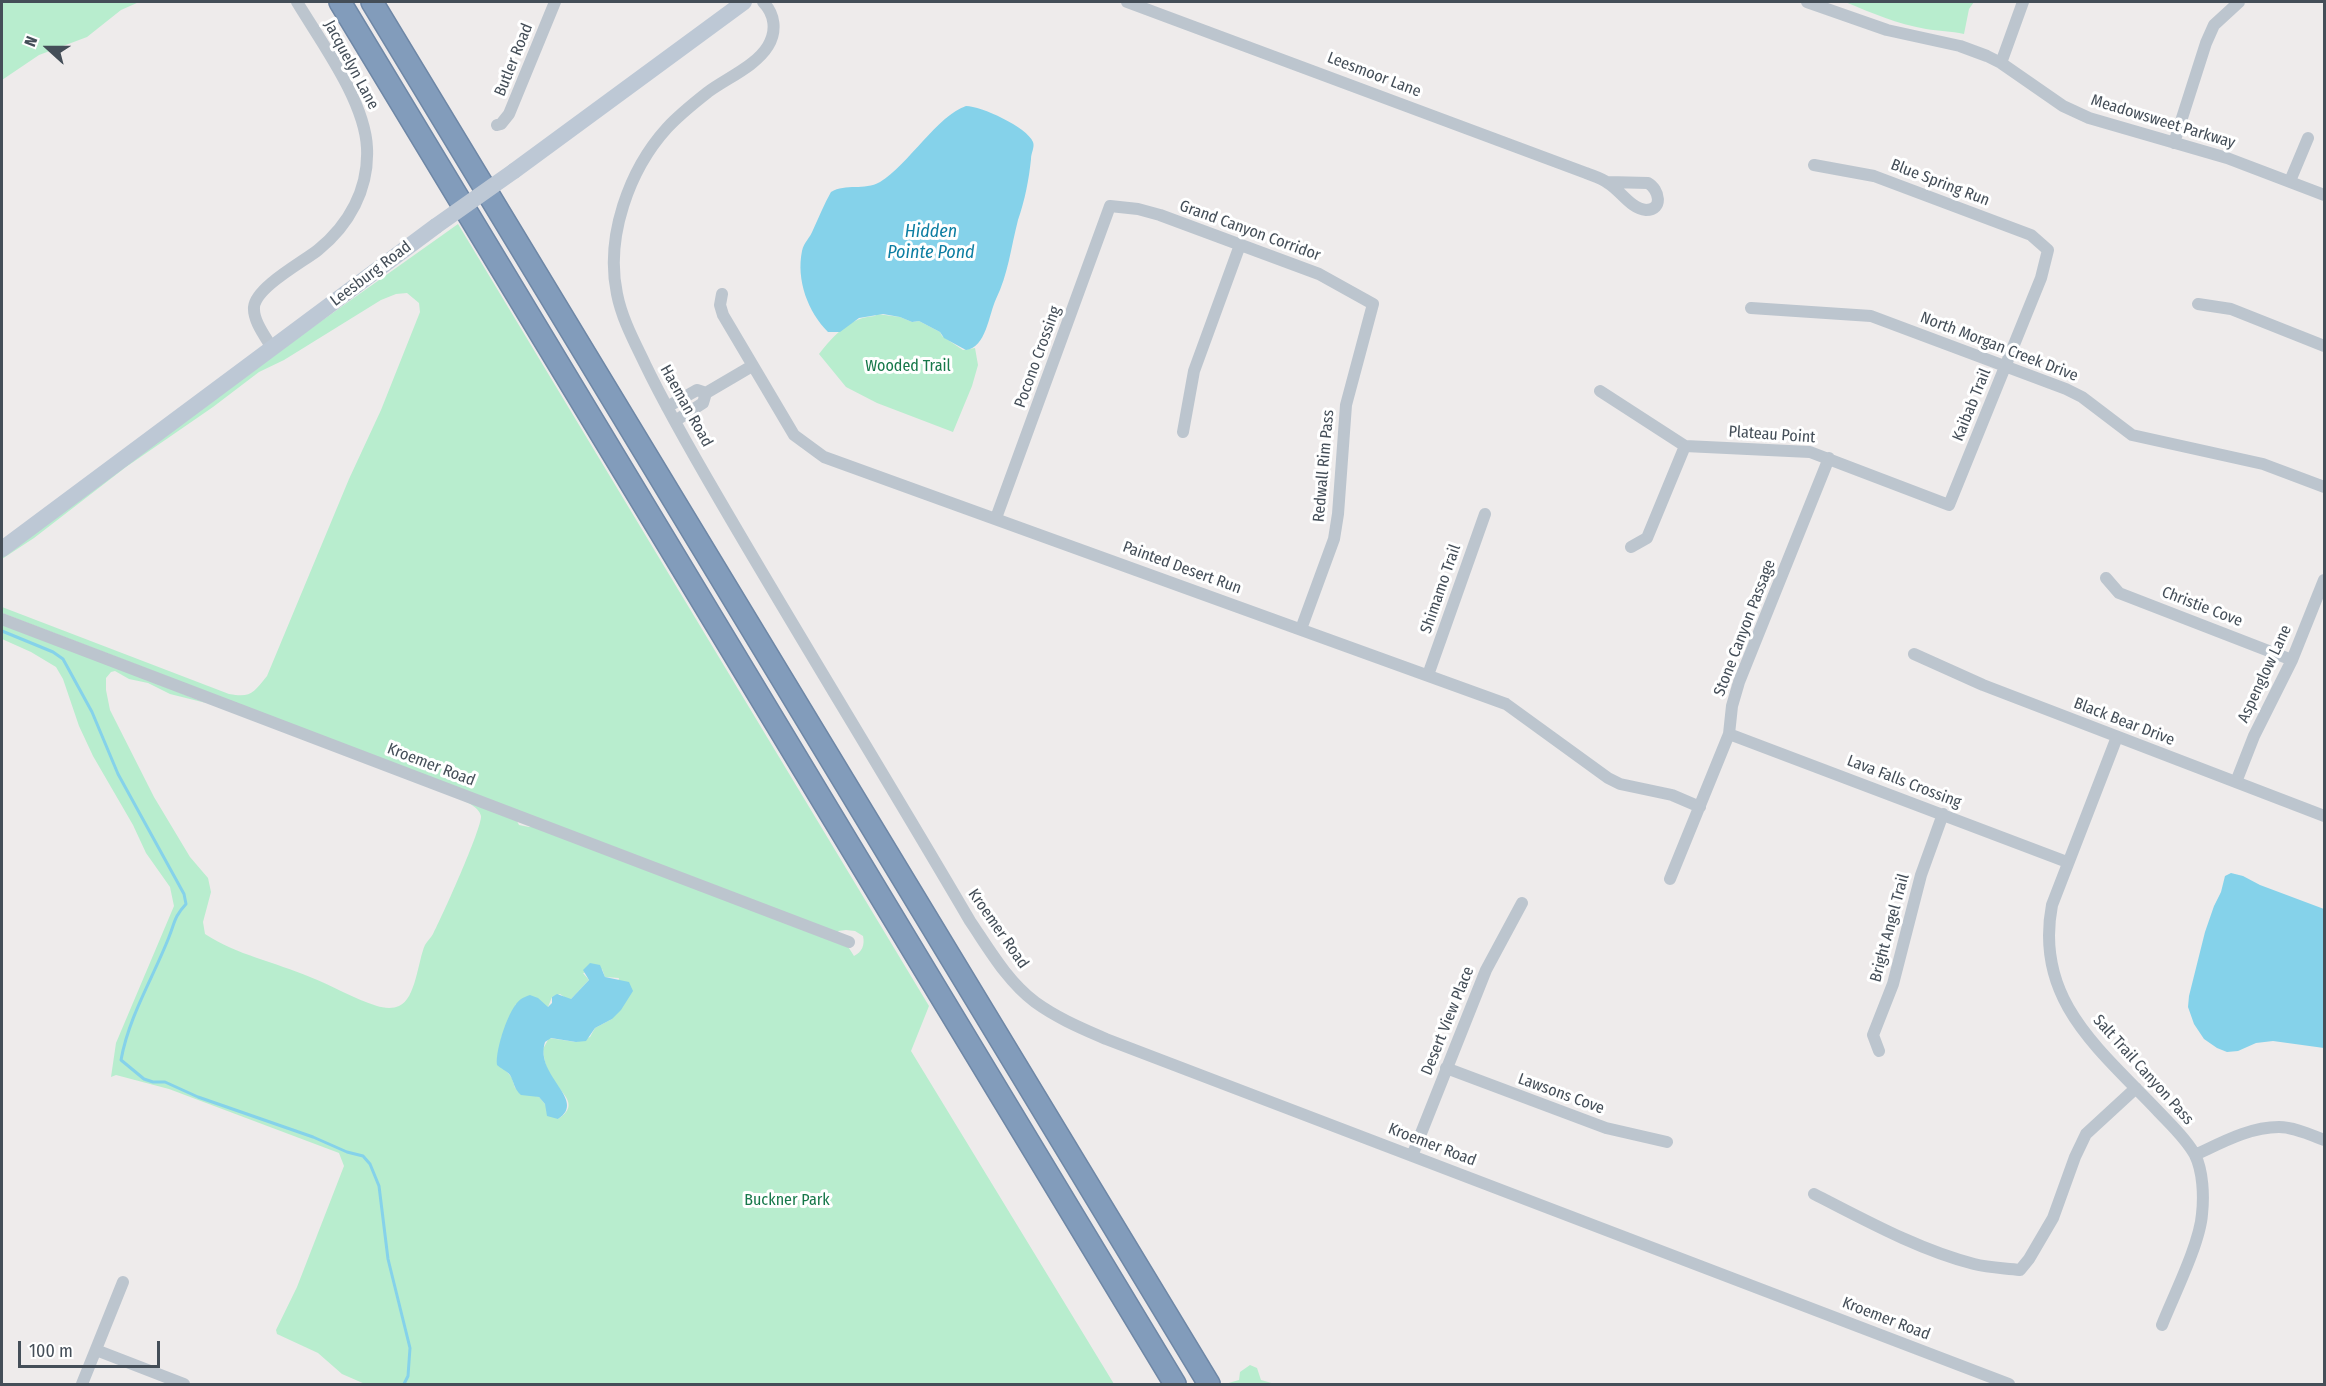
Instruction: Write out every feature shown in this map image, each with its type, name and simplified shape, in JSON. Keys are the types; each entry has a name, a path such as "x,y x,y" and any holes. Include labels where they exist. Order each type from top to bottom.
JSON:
{"highway":[{"path":"340,2 1175,1384"},
{"path":"372,2 1209,1384"}],"main road":[{"name":"Leesburg Road","path":"2,549 436,226 744,2"}],"street":[{"name":"Jacquelyn Lane","path":"272,348 255,315 255,302 267,287 316,251 345,223 363,186 367,162 368,146 360,112 297,2"},
{"name":"Butler Road","path":"497,125 501,124 509,114 555,2"},
{"name":"Haeman Road","path":"763,2 769,8 774,21 774,31 767,48 746,67 701,98 668,127 638,171 625,201 620,220 615,254 616,291 625,322 667,407 771,587 920,836"},
{"name":"Leesmoor Lane","path":"1127,2 1608,182"},
{"name":"Meadowsweet Parkway","path":"1807,2 1887,30 1960,46 2001,63 2038,91 2089,118 2227,158 2325,195"},
{"path":"2001,63 2023,2"},
{"path":"2174,144 2206,43 2214,25 2239,2"},
{"path":"2290,181 2308,138"},
{"name":"Blue Spring Run","path":"1814,165 1874,176 2031,235 2048,250"},
{"name":"Grand Canyon Corridor","path":"1110,206 1148,211 1319,274 1373,304"},
{"name":"Pocono Crossing","path":"996,519 1110,206"},
{"path":"1183,432 1194,371 1239,245"},
{"name":"Kaibab Trail","path":"1949,505 2041,278 2048,250"},
{"name":"Painted Desert Run","path":"722,294 720,305 723,315 752,366 794,435 816,452 1506,704 1614,781 1635,788 1672,795 1700,807"},
{"name":"Redwall Rim Pass","path":"1301,629 1336,532 1346,405 1373,304"},
{"path":"2198,304 2231,309 2325,346"},
{"name":"North Morgan Creek Drive","path":"1751,308 1871,316 2082,397 2132,435 2263,464 2325,487"},
{"path":"675,421 704,403 706,393 752,366"},
{"path":"667,407 697,390 706,393"},
{"path":"1600,391 1685,446 1647,538 1631,548"},
{"name":"Plateau Point","path":"1685,446 1810,452 1949,505"},
{"name":"Stone Canyon Passage","path":"1670,879 1729,734 1732,706 1739,682 1829,458"},
{"name":"Shimamo Trail","path":"1428,675 1485,514"},
{"name":"Christie Cove","path":"2106,578 2119,593 2292,660"},
{"name":"Aspenglow Lane","path":"2236,782 2254,736 2292,660 2325,580"},
{"name":"Kroemer Road","path":"2,619 849,942"},
{"name":"Black Bear Drive","path":"1914,654 1983,685 2325,816"},
{"name":"Lava Falls Crossing","path":"1729,734 2067,862"},
{"name":"Salt Trail Canyon Pass","path":"2117,737 2067,862 2048,924 2052,968 2059,992 2071,1013 2087,1035 2177,1131 2195,1155 2202,1192 2202,1215 2198,1233 2162,1325"},
{"name":"Bright Angel Trail","path":"1879,1051 1874,1035 1893,984 1921,875 1943,814"},
{"name":"Kroemer Road","path":"920,836 970,921 998,963 1029,997 1057,1017 1106,1039 2009,1384"},
{"name":"Desert View Place","path":"1412,1156 1486,970 1522,903"},
{"name":"Lawsons Cove","path":"1446,1068 1606,1128 1667,1142"},
{"path":"1814,1194 1869,1224 1946,1254 1975,1264 2020,1270 2053,1218 2075,1157 2086,1134 2136,1088"},
{"path":"2195,1155 2240,1134 2281,1126 2325,1140"},
{"path":"82,1384 123,1282"},
{"path":"96,1350 184,1384"}],"green space":[{"path":"2,2 139,2 121,10 87,37 39,55 2,80"},
{"path":"1845,2 1974,2 1969,9 1964,34 1905,24"},
{"name":"Buckner Park","path":"458,224 929,1006 911,1051 1114,1384 365,1384 342,1374 318,1353 277,1334 276,1330 297,1287 344,1166 339,1153 169,1089 116,1075 111,1077 116,1043 174,906 170,887 146,853 133,825 93,756 79,726 63,679 56,667 31,652 2,639 2,623 206,703 170,694 148,683 129,679 115,671 106,678 110,710 154,797 190,857 208,878 211,892 203,922 205,934 243,953 310,977 368,1003 385,1008 397,1007 405,1002 413,988 425,945 444,911 480,824 480,812 471,804 456,797 517,821 519,825 529,827 536,825 476,795 2,613 2,607 229,694 247,695 251,693 267,676 349,479 381,410 420,312 419,303 407,293 396,294 381,300 284,360 259,372 126,467 34,538 2,559 2,554 196,410","holes":["838,931 855,931 863,936 862,948 854,956","602,969 605,977 619,978 612,1019 595,1028 590,1037 576,1042 549,1038 543,1049 549,1074 568,1103 565,1114 558,1119 539,1097 515,1088 512,1078 497,1060 502,1036 516,1004 548,1007 552,997 560,994 571,999 589,980 583,973"]},
{"name":"Wooded Trail","path":"877,314 900,317 912,322 919,321 940,332 942,336 963,350 975,348 978,365 953,432 877,403 846,387 819,354 850,323"},
{"path":"1250,1365 1257,1368 1261,1380 1275,1384 1225,1384 1239,1380 1240,1372"}],"water":[{"name":"Hidden Pointe Pond","path":"966,106 992,113 1013,124 1033,142 1023,205 1006,271 982,337 973,348 966,350 919,321 912,322 883,314 859,318 840,332 828,332 815,315 805,295 801,262 803,248 831,192 880,182 891,174 945,119"},
{"path":"2231,873 2324,909 2324,1048 2273,1041 2256,1043 2238,1051 2227,1052 2204,1039 2194,1024 2188,1007 2189,996 2205,932 2225,876"},
{"path":"590,963 600,965 605,977 629,982 633,991 621,1010 612,1019 595,1028 586,1041 576,1042 551,1038 545,1042 544,1054 547,1066 567,1104 566,1112 558,1119 547,1116 545,1104 539,1097 519,1093 510,1075 497,1065 498,1049 508,1019 521,999 530,995 538,998 548,1007 552,1003 552,997 557,994 571,999 589,980 583,970"}],"waterway":[{"path":"2,631 53,652 63,659 92,712 118,774 184,894 186,904 175,920 135,1013 121,1060 144,1079 165,1082 198,1097 313,1137 347,1152 363,1156 370,1164 379,1186 388,1259 410,1348 408,1376 404,1384"}]}
